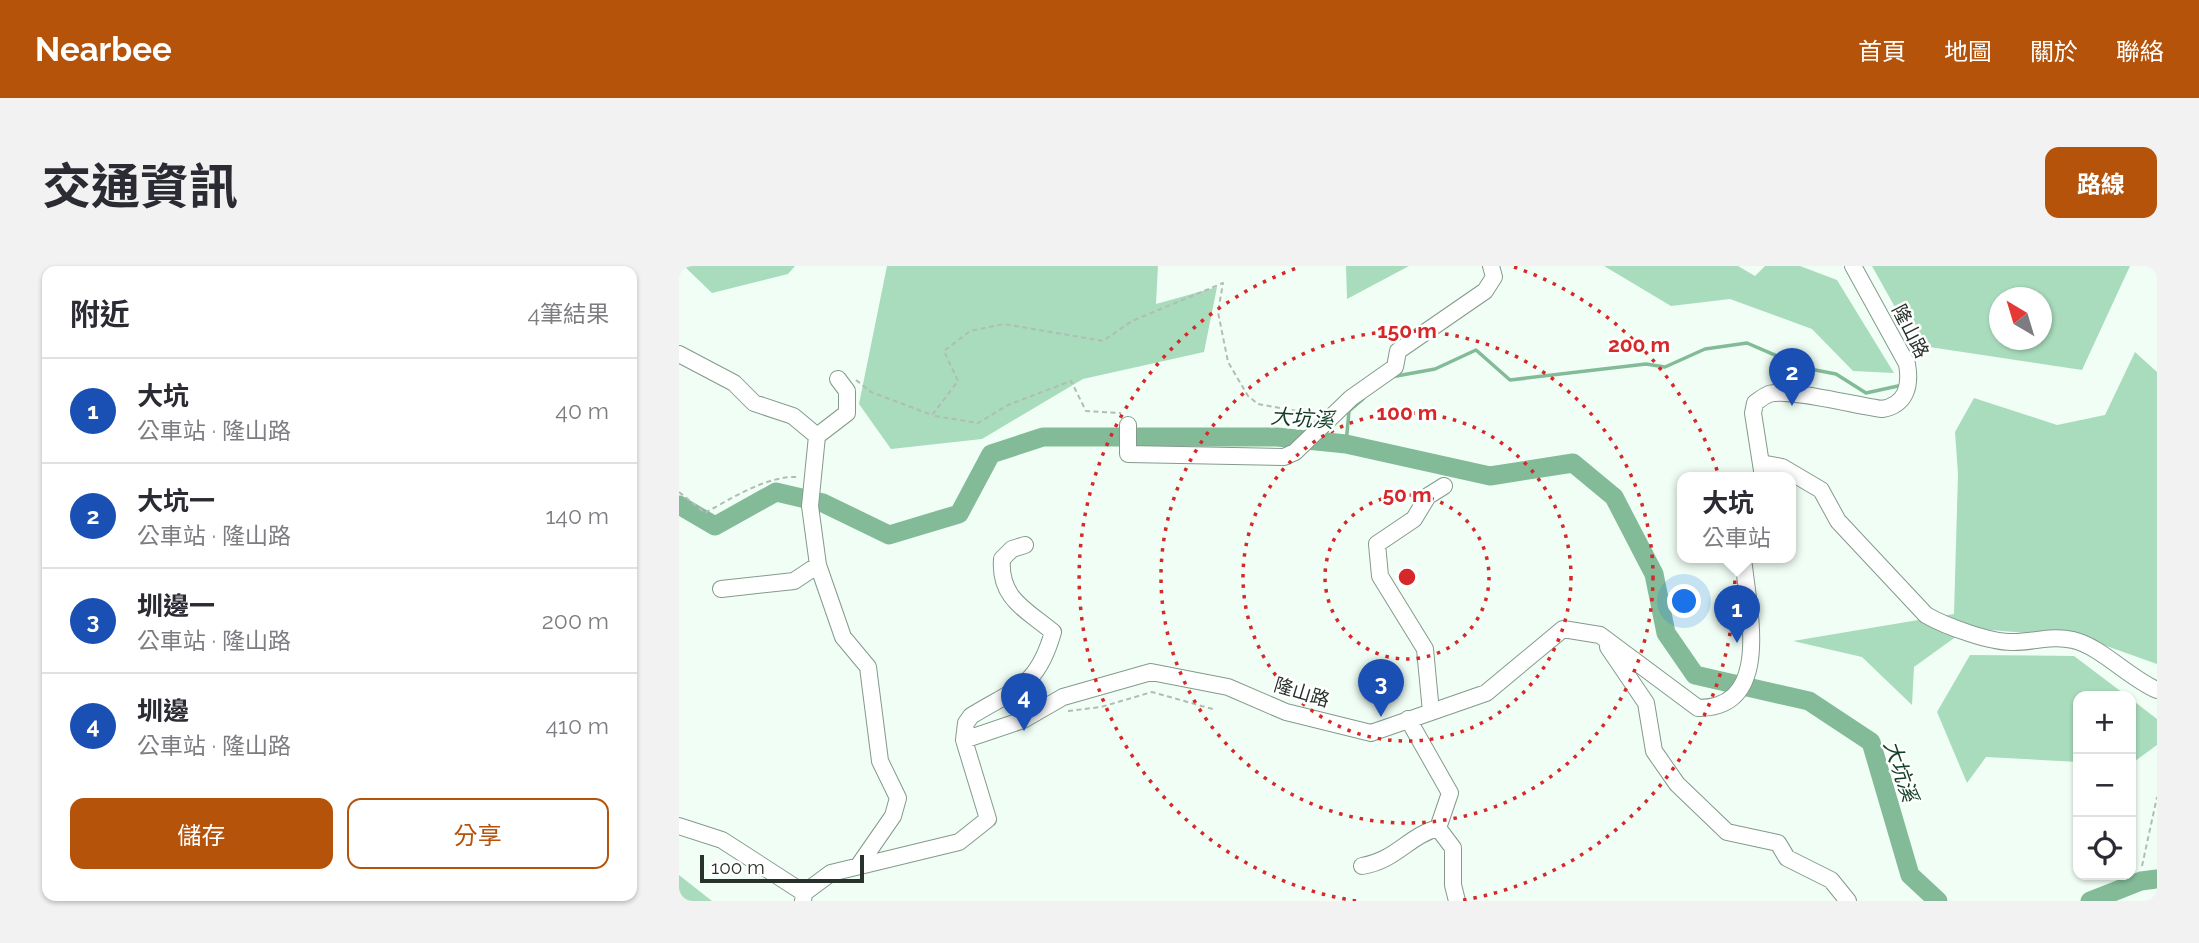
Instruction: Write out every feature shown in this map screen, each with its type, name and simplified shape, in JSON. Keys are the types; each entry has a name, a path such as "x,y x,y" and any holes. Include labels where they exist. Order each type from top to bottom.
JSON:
{"street":[{"path":"1125,419 1128,454 1284,457 1295,452 1351,398 1395,368 1398,351 1409,341 1485,291 1494,277 1491,266"},
{"name":"隆山路","path":"1762,470 1752,412 1755,403 1772,393 1882,409 1895,407 1906,394 1910,380 1907,364 1853,266"},
{"path":"679,354 734,383 754,403 793,416 817,436"},
{"path":"838,379 847,391 847,413 817,436 810,506 818,565 843,637 868,667 880,761 898,798 893,816 859,865"},
{"path":"1762,470 1782,467 1790,472"},
{"path":"1796,475 1821,490 1838,521 1926,615 1941,623 2011,643 2051,637 2076,640 2136,681 2157,690"},
{"path":"1431,712 1425,649 1380,576 1377,544 1414,519 1428,496 1444,486"},
{"path":"679,826 722,840 804,897 831,873 959,842 988,819 964,740 966,723 971,716 1022,688 1046,658 1053,632 1009,595 1000,579 1002,559 1012,549 1025,545"},
{"name":"隆山路","path":"964,740 1023,720 1063,697 1151,672 1228,687 1286,712 1371,733 1486,694 1563,629 1600,635 1698,708 1727,702 1744,687 1750,657 1750,621 1744,563"},
{"path":"721,589 794,580 818,565"},
{"path":"1600,635 1646,703 1654,751 1677,784 1727,832 1778,843 1787,858 1831,880 1848,901"},
{"path":"1409,719 1450,793 1439,828"},
{"path":"1362,866 1383,862 1425,831 1439,828"},
{"path":"1439,828 1453,848 1453,885 1457,901"}],"path":[{"path":"932,415 958,381 944,351 969,331 1004,324 1103,341 1132,321 1223,283 1217,313 1228,362 1248,396 1258,404 1332,416"},
{"path":"838,379 857,380 871,392 932,415 978,423 1008,405 1072,381 1086,411 1125,419"},
{"path":"679,492 705,513 748,490 792,477 814,478"},
{"path":"1043,708 1078,712 1152,692 1216,710"},
{"path":"2143,866 2157,797"}],"green space":[{"path":"684,266 795,266 788,274 712,293"},
{"path":"887,266 1158,266 1156,304 1217,287 1204,352 1083,379 982,439 891,449 859,404"},
{"path":"1346,266 1409,266 1347,299"},
{"path":"1604,266 1738,266 1755,276 1765,266 1800,266 1837,280 1894,373 1853,371 1812,329 1730,299 1671,306"},
{"path":"1872,266 2130,266 2082,370 1916,345"},
{"path":"2135,352 2157,372 2157,664 2084,638 1968,628 1914,667 1912,705 1862,657 1793,641 1954,614 1958,474 1955,432 1974,398 2057,425 2105,415"},
{"path":"1970,655 2074,656 2120,691 2073,691 2073,762 1986,757 1967,783 1937,712"},
{"path":"2136,703 2157,719 2157,745 2136,760"},
{"path":"679,875 712,901 679,901"}],"waterway":[{"path":"1391,377 1435,369 1476,350 1510,380 1646,364 1665,367 1705,349 1747,343 1805,368 1836,374 1866,393 1898,386"},
{"path":"1346,444 1349,411 1363,399"},
{"name":"大坑溪","path":"679,505 715,526 776,492 823,503 889,535 959,514 991,454 1043,437 1277,437 1346,444 1490,476 1573,463 1614,497 1654,574 1666,633 1695,675 1809,701 1871,742 1910,875 1938,901"},
{"name":"大坑溪","path":"2090,901 2141,881 2157,879"}],"place":[{"name":"大坑一","path":"1792,406"},
{"name":"大坑","path":"1737,643"},
{"name":"圳邊一","path":"1381,717"},
{"name":"圳邊","path":"1024,731"}]}
